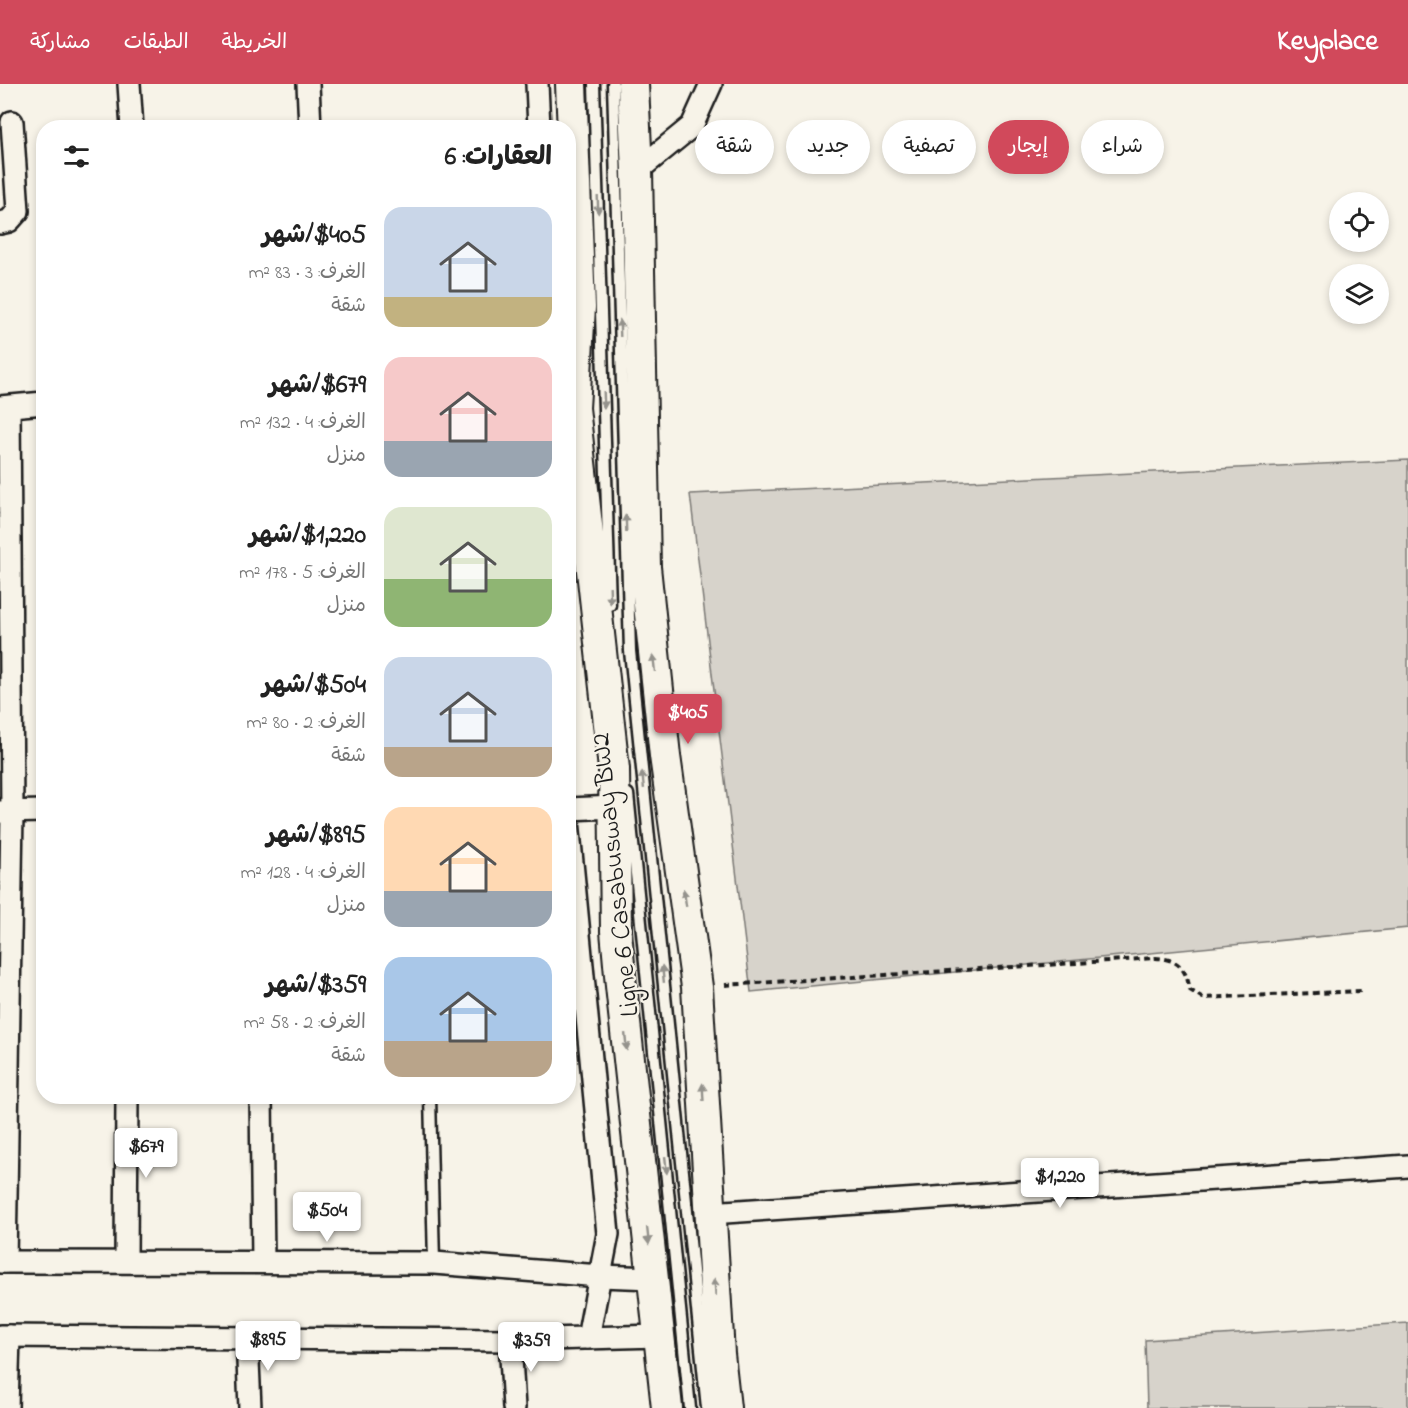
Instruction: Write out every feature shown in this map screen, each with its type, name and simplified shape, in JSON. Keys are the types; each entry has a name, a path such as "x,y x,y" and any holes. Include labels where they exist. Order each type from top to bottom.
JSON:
{"main road":[{"path":"571,84 571,120"},
{"path":"633,84 637,171 645,567 665,756 697,987 719,1354 725,1408"},
{"path":"576,426 612,746 621,794 616,931 668,1408"}],"street":[{"path":"129,84 131,120"},
{"path":"308,84 310,120"},
{"path":"537,84 539,120"},
{"path":"637,171 692,126 711,84"},
{"path":"0,223 9,221 18,211 12,122"},
{"path":"36,404 5,407 6,812 2,1262 434,1263 653,1278"},
{"path":"576,808 621,794"},
{"path":"6,812 36,811"},
{"path":"576,904 608,1234 588,1338"},
{"path":"126,1262 127,1104"},
{"path":"261,1104 263,1262"},
{"path":"710,1213 1408,1166"},
{"path":"8,1408 4,1336 510,1340 659,1336"},
{"path":"247,1337 250,1408"},
{"path":"510,1340 514,1408"}],"lane":[{"path":"594,84 610,616"},
{"name":"Ligne 6 Casabusway BW2","path":"613,84 630,651 707,1408"},
{"name":"Ligne 6 Casabusway BW2","path":"621,794 690,1408"},
{"path":"430,1104 434,1263"}],"path":[{"path":"697,987 1156,958 1167,959 1179,964 1186,974 1190,990 1198,997 1205,999 1361,991"}],"shaded area":[{"path":"1408,460 1408,928 751,992 690,494"},
{"path":"1408,1323 1408,1408 1147,1408 1145,1340"}]}
